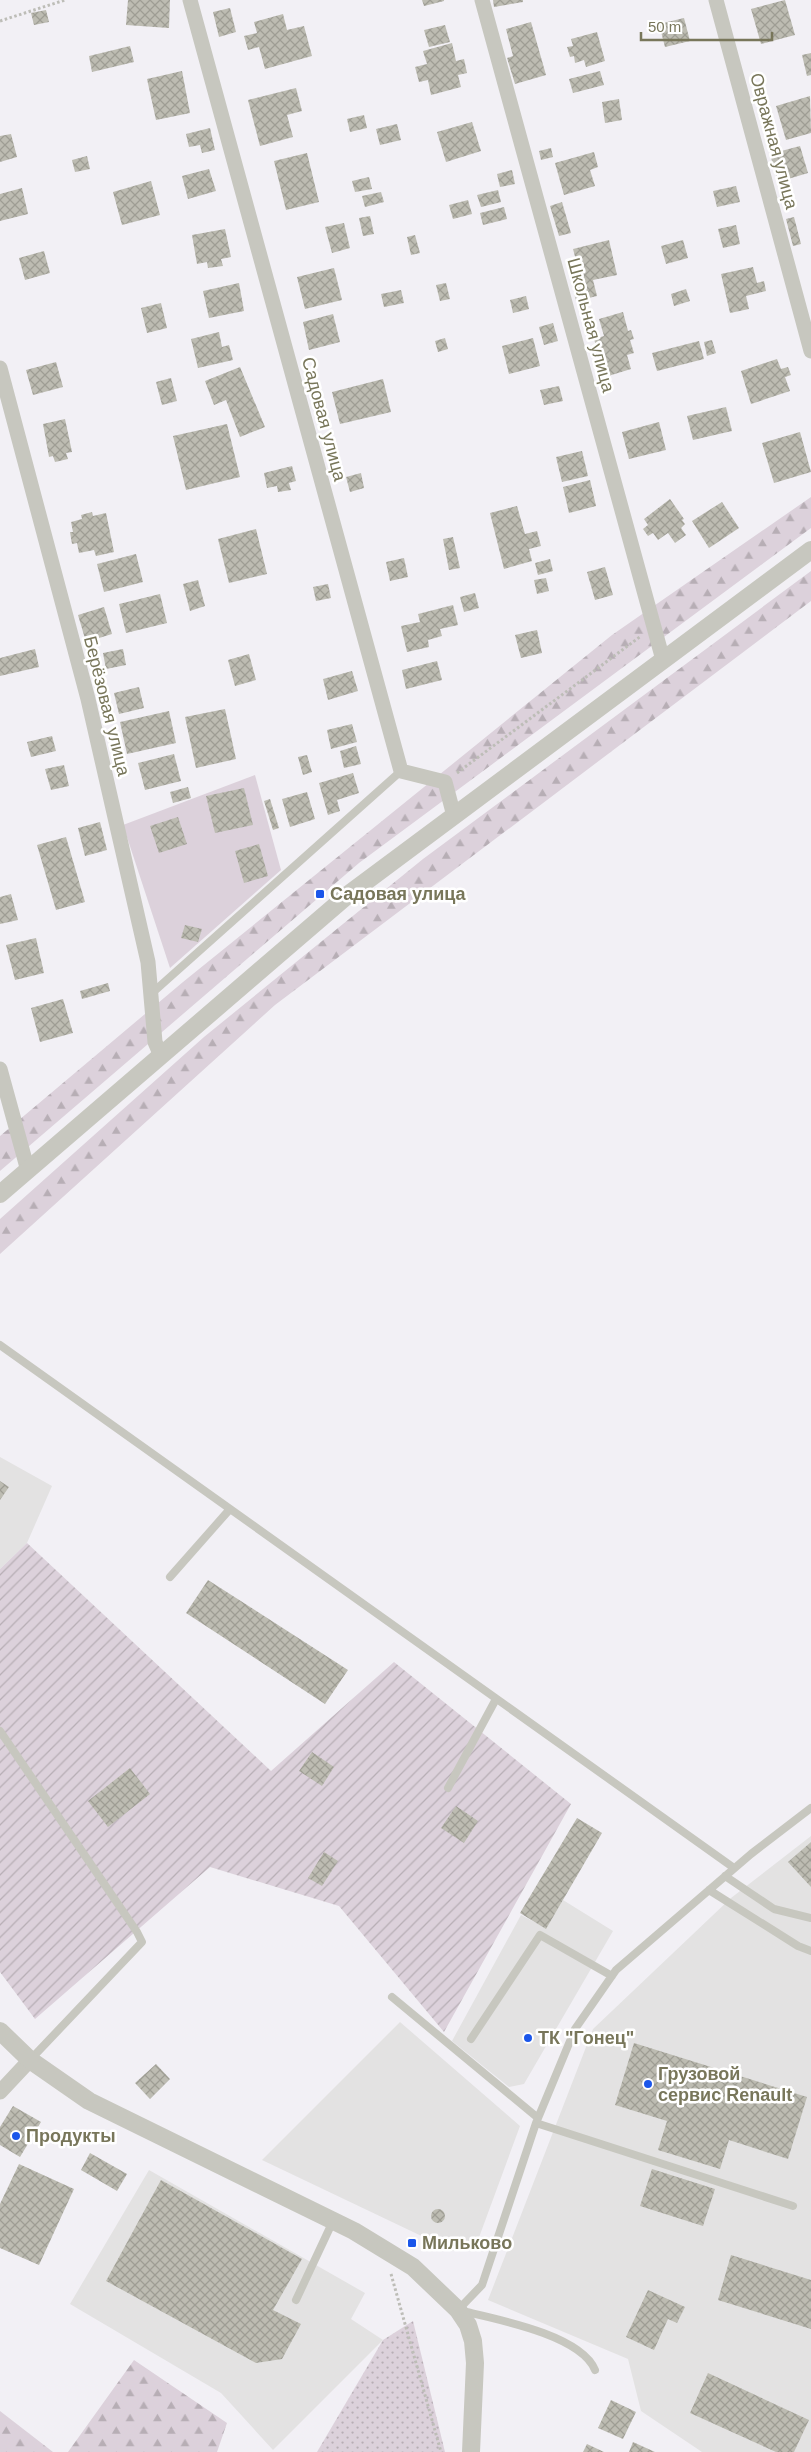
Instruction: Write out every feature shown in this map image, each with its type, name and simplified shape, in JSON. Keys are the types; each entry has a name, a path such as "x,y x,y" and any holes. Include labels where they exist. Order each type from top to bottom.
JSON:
{"street":[{"name":"Садовая улица","path":"190,0 401,772"},
{"name":"Школьная улица","path":"482,0 663,660"},
{"name":"Овражная улица","path":"716,0 811,351"},
{"name":"Берёзовая улица","path":"0,368 88,699 148,962 155,1042 161,1056"},
{"path":"0,1194 349,894 811,550"},
{"path":"401,772 444,782 454,816"},
{"path":"0,1069 28,1171"},
{"path":"0,2031 30,2060 88,2101 333,2221 413,2267 458,2310 468,2325 473,2341 475,2363 471,2452"},
{"path":"0,2092 30,2060"}],"lane":[{"path":"151,994 401,772"},
{"path":"0,1345 734,1868"},
{"path":"170,1577 230,1509"},
{"path":"448,1788 496,1699"},
{"path":"0,1731 142,1942 30,2060"},
{"path":"595,2370 593,2364 579,2350 535,2329 458,2310 482,2285 537,2121 575,2029 616,1970 734,1868 811,1808"},
{"path":"725,1876 774,1909 811,1918"},
{"path":"709,1890 798,1946 811,1951"},
{"path":"471,2039 540,1935 612,1976"},
{"path":"392,1997 537,2121 793,2206"},
{"path":"296,2300 333,2221"}],"path":[{"path":"0,21 65,0"},
{"path":"444,782 654,627"},
{"path":"390,2271 441,2452"}],"shaded area":[{"path":"0,1457 52,1486 27,1543 0,1569"},
{"path":"811,1836 811,2452 702,2452 641,2411 628,2359 488,2300 593,2029 731,1898"},
{"path":"563,1900 613,1931 524,2084 509,2087 452,2041 521,1915 546,1928"},
{"path":"400,2022 520,2126 474,2251 453,2251 262,2160"},
{"path":"149,2170 365,2293 351,2319 383,2340 273,2450 221,2393 70,2304"}],"green space":[{"path":"811,497 811,528 359,863 0,1171 0,1136 183,982 612,635"},
{"path":"811,571 811,601 275,1005 0,1254 0,1219 204,1037 423,859"},
{"path":"255,775 281,870 170,968 123,825"},
{"path":"27,1543 271,1771 394,1662 571,1804 444,2032 339,1906 210,1867 35,2019 0,1972 0,1569"},
{"path":"413,2321 445,2452 317,2452 383,2340"},
{"path":"134,2360 227,2423 217,2452 68,2452"},
{"path":"0,2411 53,2452 0,2452"}],"building":[{"path":"128,0 170,0 169,28 126,25"},
{"path":"422,0 444,0 444,1 424,6"},
{"path":"493,0 523,0 523,2 494,7"},
{"path":"785,0 795,35 761,44 751,9"},
{"path":"230,8 236,32 219,37 213,12"},
{"path":"46,10 49,22 34,25 31,13"},
{"path":"283,14 287,30 304,26 312,56 265,69 259,47 248,50 244,36 257,33 254,22"},
{"path":"684,18 690,41 665,47 659,24"},
{"path":"531,22 546,75 515,84 507,58 513,56 506,29"},
{"path":"445,25 450,42 429,47 424,30"},
{"path":"597,32 605,61 586,67 584,60 575,63 574,56 570,57 567,47 573,46 571,39"},
{"path":"452,43 456,61 464,59 467,73 458,75 461,87 431,95 428,80 419,82 415,67 427,64 423,51"},
{"path":"130,46 134,62 92,72 89,56"},
{"path":"811,53 811,75 807,76 802,55"},
{"path":"182,71 190,113 156,120 147,79"},
{"path":"600,71 604,85 573,93 569,79"},
{"path":"296,88 302,111 287,115 293,137 260,146 248,100"},
{"path":"810,96 811,133 786,140 776,106"},
{"path":"619,99 622,120 605,123 602,102"},
{"path":"364,115 367,128 350,132 347,119"},
{"path":"472,122 481,151 446,162 437,132"},
{"path":"397,124 401,140 380,145 376,129"},
{"path":"210,128 215,150 202,153 200,145 189,147 186,134"},
{"path":"11,134 17,157 0,162 0,136"},
{"path":"800,146 808,173 778,182 770,154"},
{"path":"551,148 553,157 541,160 539,151"},
{"path":"594,152 598,167 590,170 595,186 564,195 555,163"},
{"path":"307,153 319,202 286,210 274,161"},
{"path":"87,156 90,169 75,172 72,160"},
{"path":"209,169 216,191 188,199 182,176"},
{"path":"512,170 515,184 500,187 497,174"},
{"path":"369,177 372,189 355,192 352,181"},
{"path":"151,181 160,215 122,225 113,192"},
{"path":"736,186 740,202 717,207 713,191"},
{"path":"22,188 28,214 0,221 0,194"},
{"path":"498,190 501,202 481,207 477,195"},
{"path":"381,192 384,202 365,207 362,196"},
{"path":"468,200 472,214 453,219 449,205"},
{"path":"562,202 571,233 559,236 550,206"},
{"path":"504,207 507,219 483,225 480,213"},
{"path":"370,216 374,234 363,236 359,218"},
{"path":"794,217 801,244 793,246 786,219"},
{"path":"344,223 350,248 332,253 325,227"},
{"path":"736,225 740,244 723,248 718,229"},
{"path":"225,229 231,257 221,259 223,266 208,268 207,262 197,264 192,235"},
{"path":"415,235 420,253 411,255 407,237"},
{"path":"609,240 617,275 593,280 597,296 576,301 568,266 577,264 573,249"},
{"path":"683,240 688,258 666,264 661,246"},
{"path":"44,251 50,273 25,280 19,258"},
{"path":"753,267 757,283 764,281 766,291 746,296 749,309 730,313 721,274"},
{"path":"334,268 342,300 305,309 297,277"},
{"path":"239,283 244,311 209,318 203,291"},
{"path":"446,283 450,299 440,301 436,285"},
{"path":"686,289 690,301 674,306 671,294"},
{"path":"401,290 404,303 384,307 381,294"},
{"path":"526,296 529,309 513,313 510,300"},
{"path":"161,303 167,328 147,333 141,308"},
{"path":"623,312 628,331 631,330 634,339 630,340 634,353 627,355 631,369 605,377 594,339 604,336 599,319"},
{"path":"333,314 340,342 309,350 303,322"},
{"path":"553,323 558,341 544,345 539,327"},
{"path":"219,332 222,347 229,345 233,360 198,368 191,339"},
{"path":"445,338 448,349 438,352 435,341"},
{"path":"533,338 540,366 509,374 502,346"},
{"path":"712,340 716,353 707,356 704,342"},
{"path":"699,341 704,359 657,371 652,353"},
{"path":"777,359 781,369 788,367 791,375 785,377 790,391 751,404 741,371"},
{"path":"56,362 63,387 33,395 26,370"},
{"path":"240,367 265,427 240,437 226,400 214,405 205,381"},
{"path":"171,378 177,401 162,405 156,382"},
{"path":"383,379 391,412 340,424 332,392"},
{"path":"559,386 563,401 544,405 540,390"},
{"path":"726,407 732,431 693,440 687,416"},
{"path":"65,419 72,452 66,453 68,459 55,462 53,456 49,457 43,424"},
{"path":"659,422 666,450 629,459 622,432"},
{"path":"227,424 240,477 186,490 173,436"},
{"path":"800,432 811,472 774,483 762,443"},
{"path":"582,451 588,476 562,482 556,457"},
{"path":"292,466 296,481 289,483 291,490 278,492 277,486 267,488 264,473"},
{"path":"361,473 364,488 350,492 346,477"},
{"path":"590,480 596,506 569,513 563,487"},
{"path":"670,499 684,519 682,520 685,524 681,528 686,535 675,543 668,533 658,540 653,533 648,536 643,529 648,525 644,519"},
{"path":"722,502 739,528 709,548 692,521"},
{"path":"517,506 525,534 537,531 541,546 529,549 532,561 504,569 490,513"},
{"path":"92,512 93,516 106,513 114,552 96,556 94,550 79,553 77,543 72,544 70,532 73,532 71,522 82,519 81,515"},
{"path":"256,529 267,574 229,583 218,539"},
{"path":"453,537 460,568 449,570 443,539"},
{"path":"136,554 143,582 104,592 97,564"},
{"path":"404,558 408,577 390,581 386,562"},
{"path":"550,559 553,571 538,575 535,563"},
{"path":"605,567 613,595 595,600 587,572"},
{"path":"546,578 549,591 537,594 534,580"},
{"path":"198,580 205,606 190,611 183,584"},
{"path":"328,584 331,598 316,601 313,587"},
{"path":"475,593 479,608 464,612 460,597"},
{"path":"160,594 167,623 126,633 119,604"},
{"path":"453,605 458,625 440,629 442,636 428,640 429,647 407,652 401,626 420,622 418,614"},
{"path":"104,607 112,634 86,642 78,615"},
{"path":"537,630 542,653 521,658 515,635"},
{"path":"35,649 39,667 0,676 0,658"},
{"path":"123,649 126,665 106,669 103,653"},
{"path":"249,654 256,680 235,686 228,660"},
{"path":"437,661 442,680 406,689 402,670"},
{"path":"352,671 358,691 328,700 323,679"},
{"path":"139,687 144,708 119,714 114,693"},
{"path":"225,709 236,759 196,768 185,717"},
{"path":"169,711 176,743 127,754 120,722"},
{"path":"352,724 357,742 331,749 327,730"},
{"path":"52,736 56,751 31,757 27,742"},
{"path":"356,746 361,764 344,768 340,751"},
{"path":"174,754 181,781 145,790 138,763"},
{"path":"307,755 312,772 303,775 298,757"},
{"path":"64,765 69,786 51,790 45,769"},
{"path":"353,773 359,793 337,800 340,811 328,815 319,783"},
{"path":"188,787 191,798 173,803 170,792"},
{"path":"244,788 253,825 215,833 206,796"},
{"path":"307,792 315,819 290,827 282,799"},
{"path":"270,799 279,828 273,830 264,801"},
{"path":"178,817 187,844 159,853 150,826"},
{"path":"100,822 107,850 85,856 78,828"},
{"path":"66,837 85,902 56,910 37,845"},
{"path":"259,844 268,876 244,883 235,851"},
{"path":"11,894 18,920 0,924 0,897"},
{"path":"185,925 202,929 198,942 181,938"},
{"path":"36,938 44,973 15,980 6,945"},
{"path":"108,983 110,991 82,999 80,991"},
{"path":"63,999 73,1033 40,1042 31,1008"},
{"path":"0,1481 9,1487 0,1500"},
{"path":"208,1580 348,1670 325,1704 186,1613"},
{"path":"312,1752 334,1767 322,1786 299,1771"},
{"path":"130,1768 150,1794 108,1827 88,1801"},
{"path":"456,1806 478,1821 464,1843 441,1828"},
{"path":"577,1818 602,1833 546,1929 520,1913"},
{"path":"811,1842 811,1887 788,1862"},
{"path":"324,1852 338,1861 322,1886 308,1878"},
{"path":"634,2043 807,2097 788,2159 729,2140 720,2169 658,2150 667,2121 615,2105"},
{"path":"156,2064 170,2079 150,2099 135,2083"},
{"name":"Продукты","path":"13,2106 41,2122 20,2157 0,2145 0,2127"},
{"path":"90,2153 127,2174 117,2191 81,2170"},
{"path":"19,2164 74,2189 39,2265 0,2248 0,2204"},
{"path":"652,2169 715,2189 703,2226 640,2206"},
{"path":"161,2180 302,2259 273,2310 301,2324 282,2359 256,2363 106,2281"},
{"path":"438,2209 443,2211 445,2216 443,2221 438,2223 433,2221 431,2216 433,2211"},
{"path":"731,2255 811,2280 811,2329 718,2300"},
{"path":"648,2290 685,2307 677,2323 668,2319 654,2350 626,2337"},
{"path":"708,2373 809,2420 794,2452 776,2452 690,2413"},
{"path":"611,2400 636,2412 623,2439 598,2428"},
{"path":"633,2442 655,2452 629,2452"},
{"path":"587,2444 604,2452 583,2452"}],"place":[{"name":"Садовая улица","path":"320,894"},
{"name":"ТК \"Гонец\"","path":"528,2038"},
{"name":"Грузовой сервис Renault","path":"648,2084"},
{"name":"Продукты","path":"16,2136"},
{"name":"Мильково","path":"412,2243"}]}
